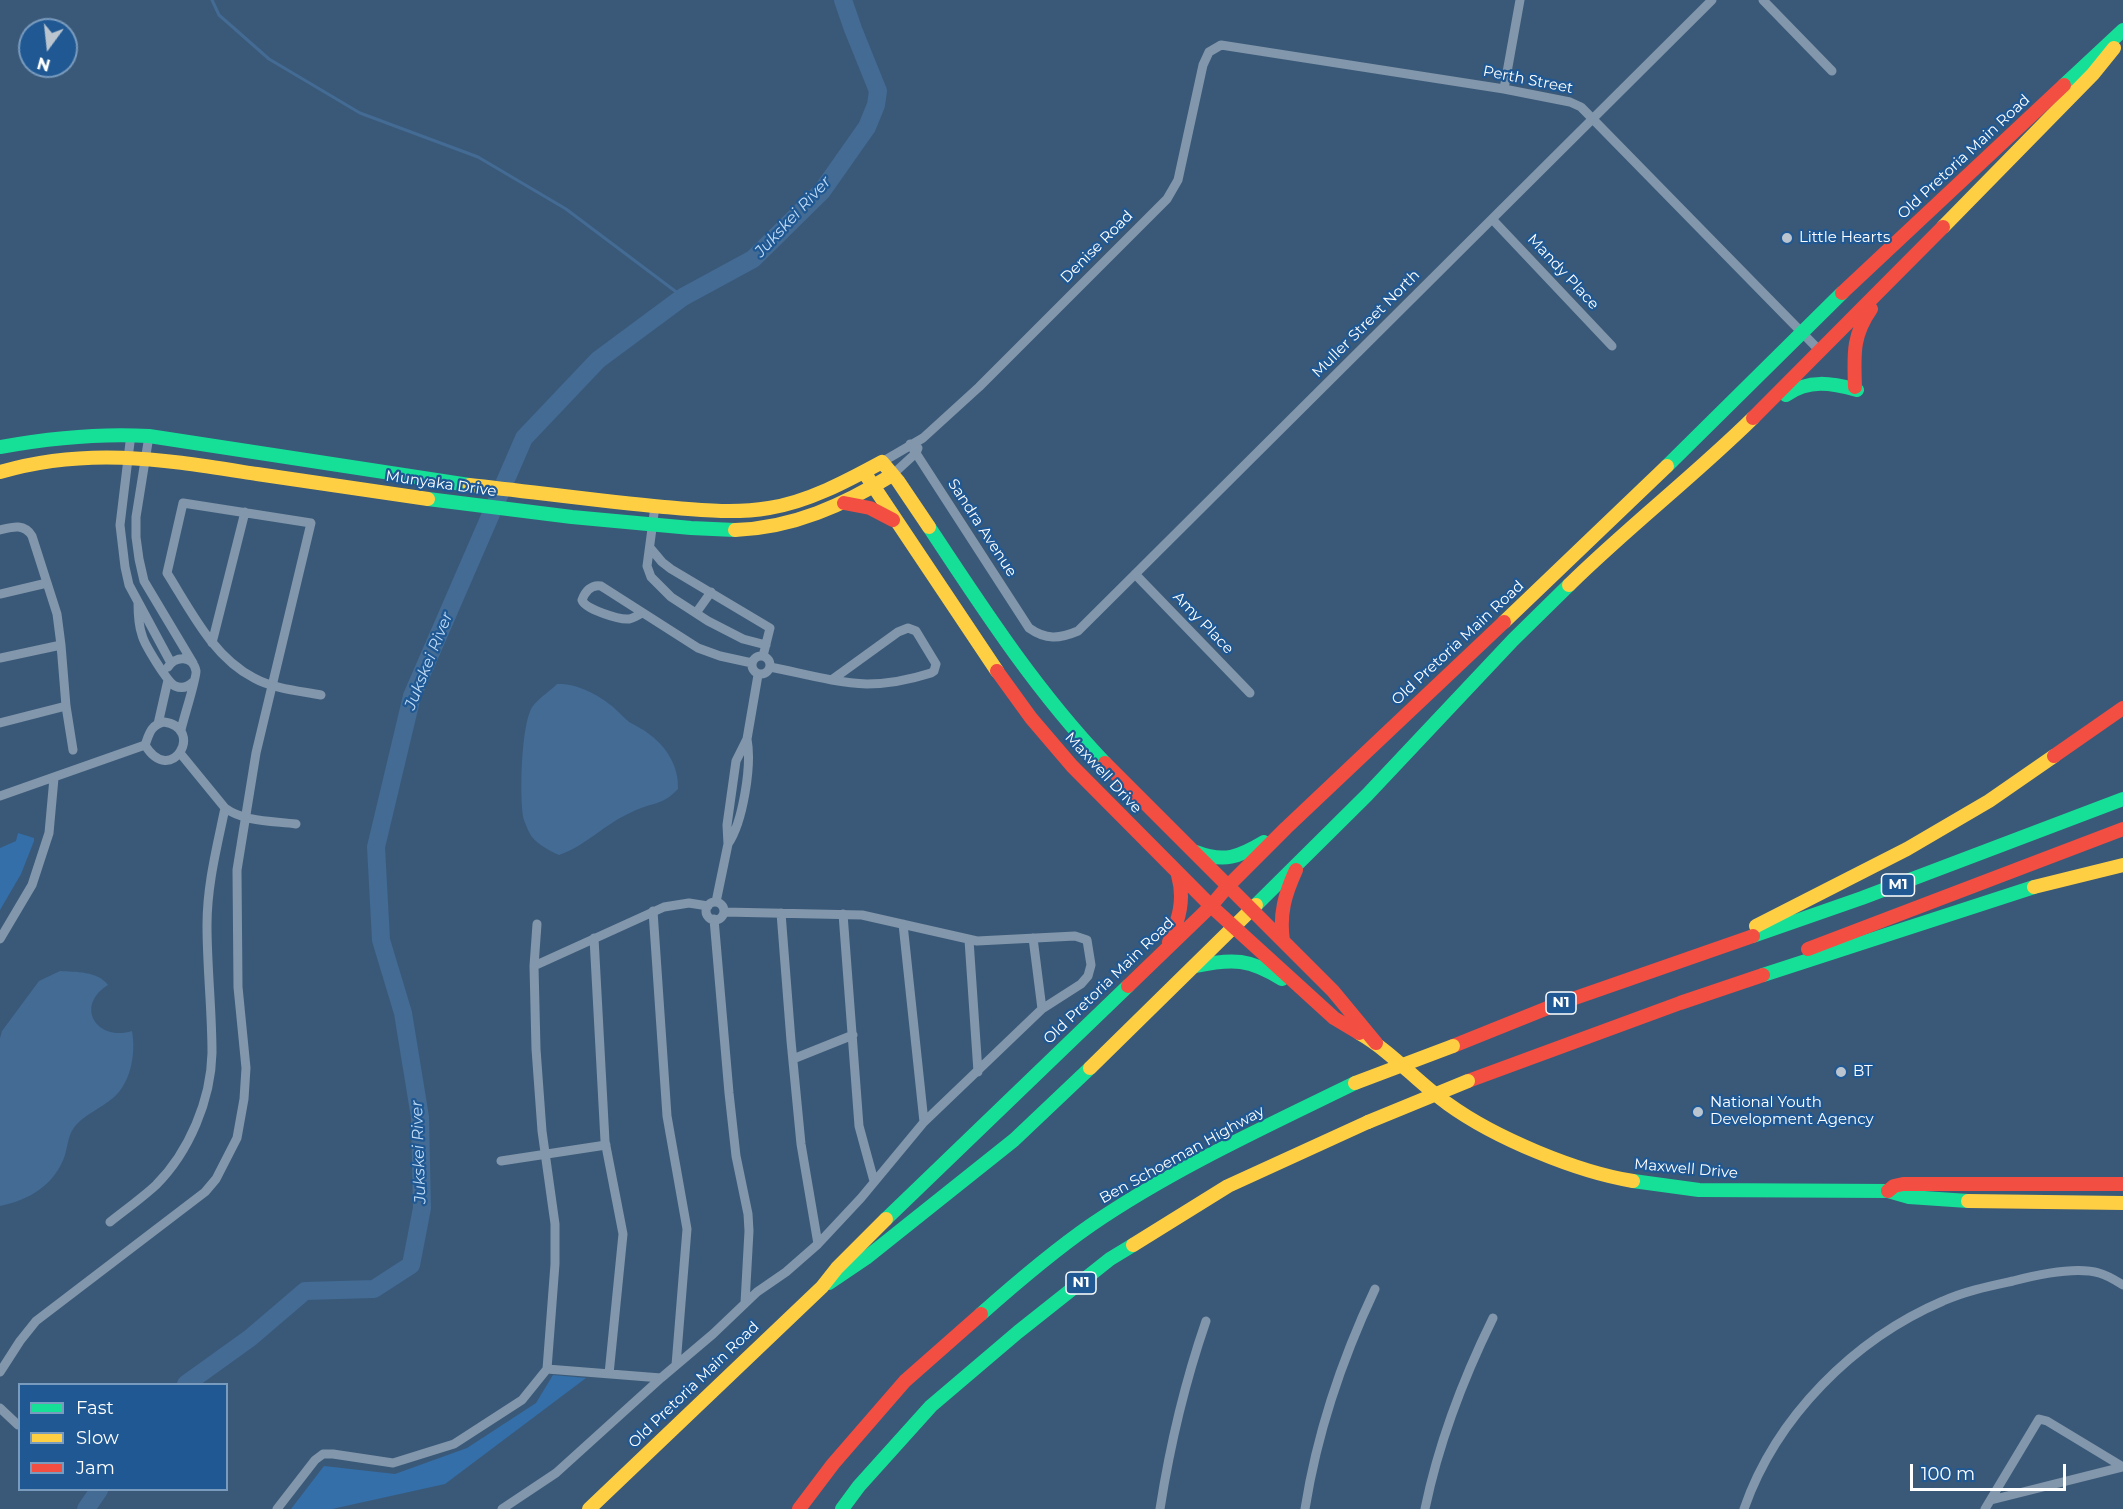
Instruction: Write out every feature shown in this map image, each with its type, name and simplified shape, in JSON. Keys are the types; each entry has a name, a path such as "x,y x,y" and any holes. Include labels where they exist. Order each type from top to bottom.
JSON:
{"main road":[{"name":"Old Pretoria Main Road","path":"589,1509 822,1287 858,1246 1166,950 1286,828 1637,496 1803,333 2123,30"},
{"name":"Old Pretoria Main Road","path":"822,1287 847,1273 1014,1140 1367,795 1513,640 1599,556 1731,438 1820,351 2093,74 2123,37"},
{"path":"1731,438 1802,384 1820,382 1856,389 1854,346 1856,332 1911,258"},
{"name":"Munyaka Drive","path":"0,447 73,436 131,434 428,480 589,500 715,511 771,508 804,499 882,462"},
{"name":"Munyaka Drive","path":"0,472 44,460 75,457 145,458 580,518 686,529 731,530 762,528 811,515 873,487 892,475"},
{"name":"Maxwell Drive","path":"882,462 1039,688 1098,756 1350,1010 1376,1043 1419,1082 1449,1105 1480,1124 1518,1144 1590,1171 1630,1181 1699,1190 1888,1191 1909,1197 1955,1201 2123,1203"},
{"name":"Maxwell Drive","path":"864,472 956,610 1032,718 1072,766 1211,906 1334,1018 1376,1043"},
{"path":"840,503 853,503 872,508 900,524"},
{"path":"2082,736 2123,697"},
{"path":"1671,965 1767,921 1907,849 1989,801 2123,708"},
{"name":"M1","path":"1671,965 1862,898 2123,799"},
{"path":"1188,849 1213,858 1238,857 1286,828"},
{"name":"M1","path":"1680,1003 1867,925 2123,829"},
{"path":"1283,941 1280,914 1282,904 1301,860"},
{"path":"1680,1003 2005,896 2051,882 2123,865"},
{"path":"1166,950 1178,923 1184,898 1177,872"},
{"path":"1194,966 1228,960 1251,961 1312,998"},
{"name":"Ben Schoeman Highway","path":"799,1509 833,1464 905,1381 1034,1268 1091,1226 1155,1186 1249,1135 1354,1083 1555,1005 1671,965"},
{"name":"N1","path":"842,1509 859,1486 931,1406 1018,1332 1110,1259 1228,1186 1368,1122 1468,1081 1680,1003"},
{"name":"Maxwell Drive","path":"1888,1191 1894,1186 1904,1184 2123,1184"}],"street":[{"path":"1504,89 1520,0"},
{"name":"Muller Street North","path":"1029,628 1049,638 1059,638 1078,631 1712,0"},
{"path":"1763,0 1832,71"},
{"name":"Perth Street","path":"1228,45 1504,89 1581,106 1820,351"},
{"name":"Denise Road","path":"892,475 923,438 980,387 1167,199 1178,180 1206,57 1216,47 1228,45"},
{"name":"Mandy Place","path":"1492,219 1612,346"},
{"path":"131,434 120,525 122,547 129,585 171,663 158,724"},
{"path":"149,436 136,516 136,537 144,581 193,663 196,673 181,730 184,742 180,753 170,760 158,759 152,756 145,745 148,732 158,724 171,723 181,730"},
{"path":"882,462 913,449"},
{"name":"Sandra Avenue","path":"913,449 1029,628"},
{"path":"0,1372 36,1321 205,1192 216,1179 237,1138 246,1068 238,987 237,870 256,753 272,684 311,524 183,503 167,573 212,643 223,655 254,678 272,684 321,695"},
{"path":"656,506 647,566 651,577 660,588 696,613 743,639 766,645"},
{"path":"212,643 245,512"},
{"path":"0,530 18,526 29,531 47,583 57,614 66,706 73,750"},
{"path":"651,549 662,562 770,628 763,656"},
{"name":"Amy Place","path":"1135,574 1250,693"},
{"path":"0,594 47,583"},
{"path":"642,613 633,618 619,618 587,607 582,602 582,598 589,589 597,585 708,653 752,663"},
{"path":"696,613 711,592"},
{"path":"138,599 139,622 146,646 175,686 184,687 193,682"},
{"path":"770,667 833,679 874,684 931,673 936,668 936,664 916,631 908,628 898,632 833,679"},
{"path":"0,658 61,645"},
{"path":"759,675 754,672 752,663 755,658 763,656"},
{"path":"759,675 767,672 770,667 770,662 763,656"},
{"path":"171,663 184,658 193,663"},
{"path":"728,844 735,834 740,818 748,768 747,739 759,675"},
{"path":"0,723 66,706"},
{"path":"724,912 720,918 714,919 708,916 728,844 728,814 735,767 738,755 747,739"},
{"path":"0,796 145,745"},
{"path":"180,753 225,808 238,816 296,824"},
{"path":"0,939 32,885 42,857 49,833 54,778"},
{"path":"110,1222 156,1184 174,1161 191,1136 206,1098 212,1055 208,989 208,895 225,808"},
{"path":"534,966 653,911 675,904 712,904 722,906 724,912"},
{"path":"653,911 667,1116 687,1229 676,1365"},
{"path":"502,1509 556,1473 756,1292 786,1272 818,1244 861,1198 924,1122 1042,1009 1073,990 1088,976 1090,966 1087,940 1075,936 991,941 969,940 877,918 843,914 724,912"},
{"path":"781,913 801,1144 818,1244"},
{"path":"843,914 859,1126 874,1181"},
{"path":"714,919 736,1156 749,1223 745,1303"},
{"path":"277,1509 315,1460 323,1454 393,1463 454,1444 522,1400 547,1369 555,1264 555,1224 536,1049 534,966 537,924"},
{"path":"903,924 924,1122"},
{"path":"594,938 606,1145 623,1234 609,1374"},
{"path":"1033,938 1042,1009"},
{"path":"969,940 978,1072"},
{"path":"793,1059 853,1035"},
{"path":"501,1161 606,1145"},
{"path":"1744,1509 1760,1473 1786,1429 1806,1403 1850,1359 1898,1324 1946,1300 2031,1276 2089,1271 2099,1273 2123,1285"},
{"path":"1305,1509 1318,1442 1331,1401 1356,1327 1375,1289"},
{"path":"1425,1509 1431,1477 1454,1405 1493,1318"},
{"path":"1160,1509 1182,1402 1206,1321"},
{"path":"547,1369 661,1378"},
{"path":"0,1408 18,1425"},
{"path":"1985,1509 2039,1419 2047,1421 2123,1467"},
{"path":"1991,1500 2123,1467"}],"shaded area":[{"path":"557,684 579,687 600,697 629,722 655,739 671,758 678,781 678,789 666,799 622,817 559,855 535,840 524,820 522,810 522,762 529,714 535,703"},
{"path":"18,833 34,838 34,841 21,874 0,910 0,848 16,841"},
{"path":"60,971 92,975 104,980 108,985 98,993 92,1003 91,1012 100,1027 120,1033 132,1031 131,1067 119,1092 73,1128 61,1166 48,1183 21,1200 0,1206 0,1038 2,1031 39,981"},
{"path":"553,1375 586,1378 445,1484 332,1509 291,1509 324,1466 395,1474 467,1448 536,1403"}],"waterway":[{"path":"212,0 219,15 269,59 360,113 478,157 566,209 683,297"},
{"name":"Jukskei River","path":"187,1383 250,1338 305,1291 374,1289 411,1265 422,1208 420,1117 403,1013 381,940 376,847 412,696 524,438 598,360 683,297 753,259 822,191 867,127 876,105 878,91 843,0"},
{"name":"Jukskei River","path":"86,1509 98,1491"}],"traffic: fast":[{"path":"2064,85 2123,30"},
{"path":"1667,466 1842,293"},
{"path":"1786,395 1803,386 1820,384 1857,390"},
{"path":"0,447 74,437 149,436 469,485"},
{"path":"428,499 572,517 735,530"},
{"path":"929,527 990,619 1034,679 1056,708 1105,763"},
{"path":"1256,905 1367,795 1513,640 1569,585"},
{"path":"1753,936 1862,898 2123,799"},
{"path":"1196,852 1215,857 1231,857 1264,842"},
{"path":"1763,975 2034,887"},
{"path":"1196,966 1231,961 1241,962 1260,967 1282,979"},
{"path":"886,1219 1128,986"},
{"path":"829,1283 866,1258 1014,1140 1090,1068"},
{"path":"981,1314 1062,1246 1122,1205 1186,1167 1355,1083"},
{"path":"1633,1181 1699,1190 1888,1191 1909,1197 1968,1201"},
{"path":"842,1509 859,1486 931,1406 1018,1332 1110,1259 1133,1245"}],"traffic: slow":[{"path":"1943,227 2093,74 2114,48"},
{"path":"1569,585 1753,418"},
{"path":"0,472 65,459 128,458 191,464 428,499"},
{"path":"469,485 664,507 743,511 784,505 813,496 882,462 898,481 929,527"},
{"path":"1504,622 1667,466"},
{"path":"864,472 997,671"},
{"path":"735,530 798,520 837,505 892,475"},
{"path":"1756,926 1907,849 1989,801 2054,756"},
{"path":"2034,887 2123,865"},
{"path":"1090,1068 1256,905"},
{"path":"1359,1033 1382,1049 1448,1104 1489,1129 1562,1162 1611,1177 1633,1181"},
{"path":"1355,1083 1453,1046"},
{"path":"1368,1122 1468,1081"},
{"path":"1133,1245 1228,1186 1368,1122"},
{"path":"1968,1201 2123,1203"},
{"path":"589,1509 822,1287 837,1268 886,1219"}],"traffic: jam":[{"path":"1842,293 2064,85"},
{"path":"1753,418 1943,227"},
{"path":"1855,387 1857,337 1871,309"},
{"path":"844,503 870,508 893,520"},
{"path":"1128,986 1211,906 1286,828 1504,622"},
{"path":"997,671 1031,718 1072,766 1211,906 1334,1018 1359,1033"},
{"path":"2054,756 2123,708"},
{"path":"1105,763 1333,991 1376,1043"},
{"path":"1808,949 2123,829"},
{"path":"1283,941 1284,904 1296,870"},
{"path":"1169,942 1180,909 1181,893 1178,875"},
{"path":"1453,1046 1555,1005 1753,936"},
{"path":"1468,1081 1763,975"},
{"path":"1888,1191 1894,1186 1903,1184 2123,1184"},
{"path":"799,1509 833,1464 905,1381 981,1314"}],"place":[{"name":"Little Hearts","path":"1787,238"},
{"name":"BT","path":"1841,1072"},
{"name":"National Youth Development Agency","path":"1698,1112"}]}
